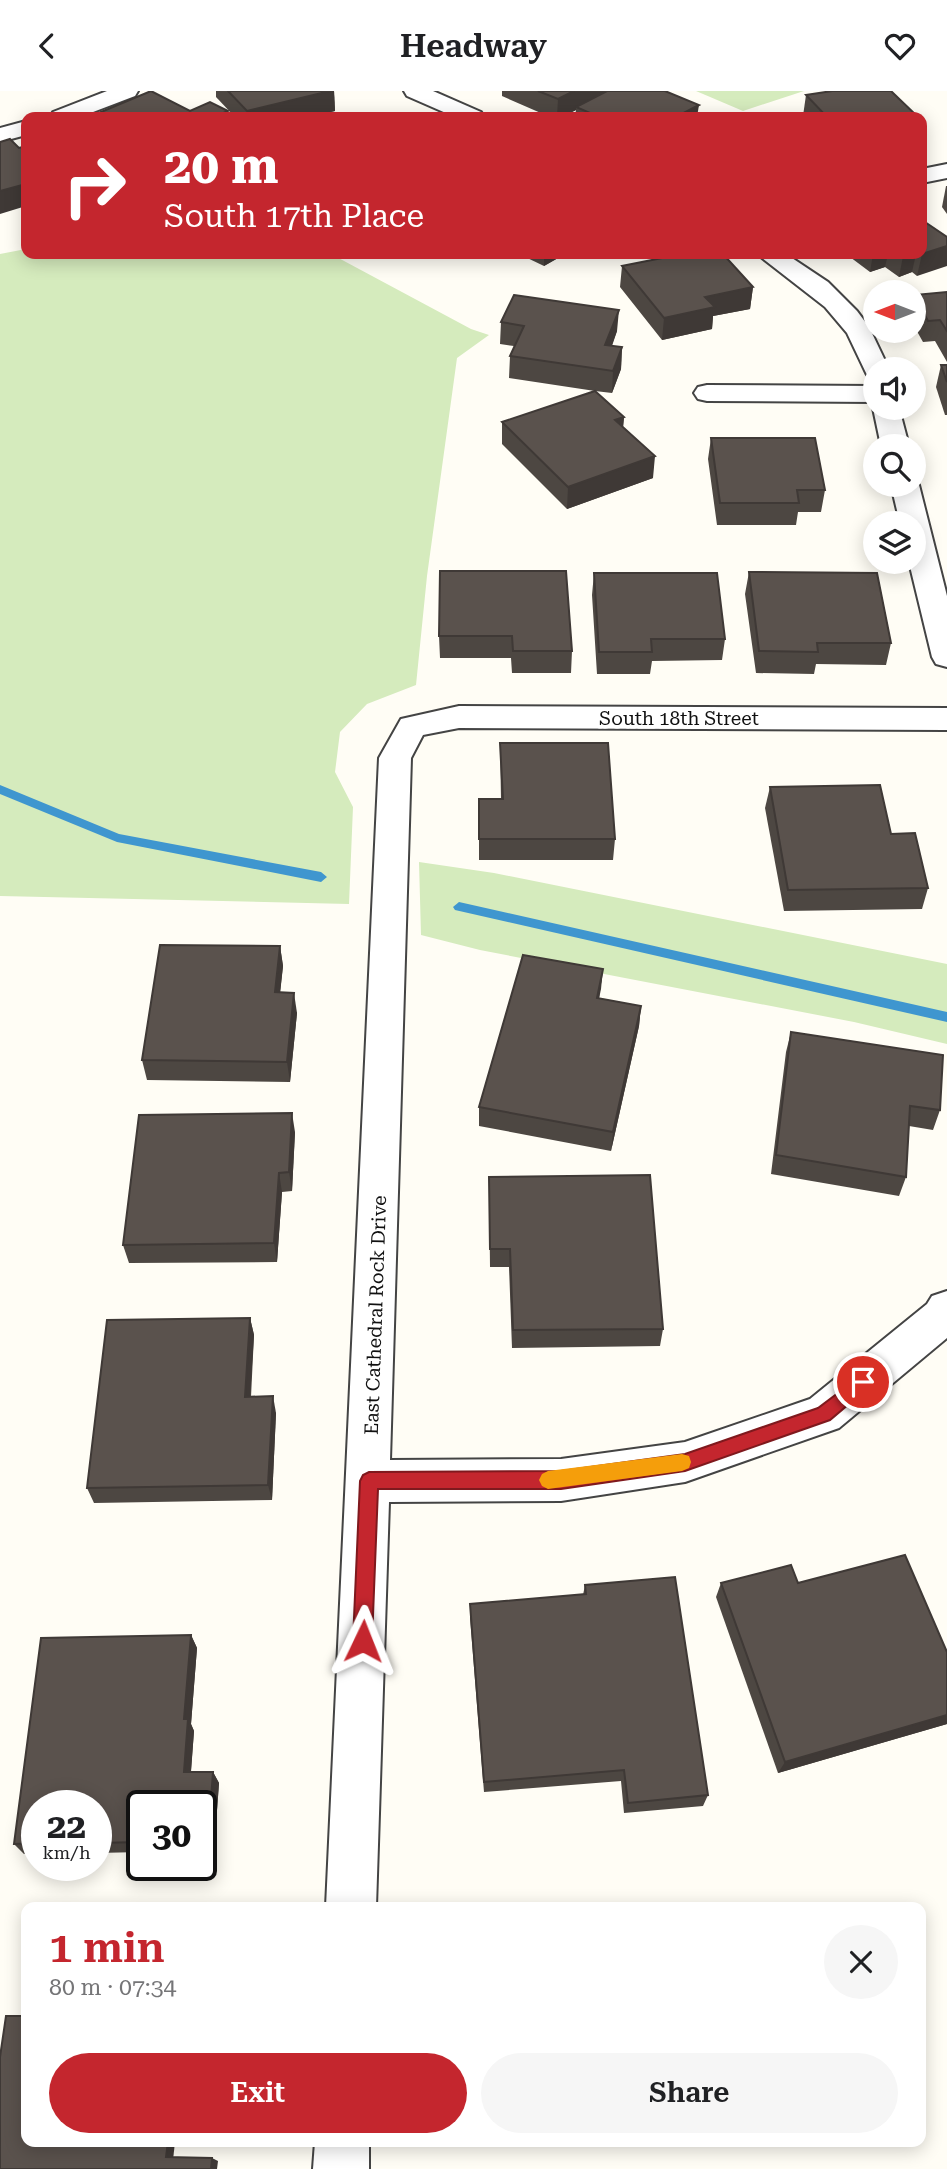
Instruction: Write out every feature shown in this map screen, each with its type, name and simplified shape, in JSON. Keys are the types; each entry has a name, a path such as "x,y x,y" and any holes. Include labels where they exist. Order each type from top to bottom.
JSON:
{"street":[{"path":"74,112 127,91"},
{"path":"415,91 462,112"},
{"path":"0,135 21,129"},
{"path":"927,175 947,171"},
{"path":"777,259 818,285 836,303 862,338 871,357"},
{"path":"707,393 863,394"},
{"path":"908,497 947,657"},
{"name":"South 18th Street","path":"412,727 459,717 947,719"},
{"name":"East Cathedral Rock Drive","path":"352,1902 395,758 412,727"},
{"path":"369,1481 561,1480 685,1462 824,1414 944,1313"},
{"path":"341,2169 342,2147"}],"green space":[{"path":"696,91 804,91 743,111"},
{"path":"21,250 21,259 340,259 471,329 489,335 457,358 427,576 416,685 367,704 340,732 335,772 353,807 349,904 0,896 0,254"},
{"path":"419,862 494,873 947,964 947,1044 854,1022 480,950 421,935"}],"building":[{"path":"151,91 190,111 210,102 228,111 226,112 101,112"},
{"path":"228,91 330,91 247,111"},
{"path":"538,91 574,91 558,99"},
{"path":"607,91 665,91 699,105 686,112 588,112 576,107"},
{"path":"832,91 891,91 913,112 822,112 806,95"},
{"path":"10,139 21,147 21,185 0,191 0,142"},
{"path":"927,223 947,237 947,246 927,252"},
{"path":"657,259 728,259 753,287 705,297 715,307 664,318 622,266"},
{"path":"947,292 947,331 940,320 928,321 926,294"},
{"path":"514,295 619,310 605,345 622,347 613,371 510,356 524,326 501,322"},
{"path":"941,365 947,365 947,382"},
{"path":"595,391 624,417 615,420 655,456 568,487 502,422"},
{"path":"711,438 815,438 825,490 797,490 799,503 720,503"},
{"path":"440,571 566,571 572,651 513,651 512,636 439,636"},
{"path":"749,572 877,574 891,643 817,643 818,652 759,651"},
{"path":"594,573 717,573 725,639 651,639 652,652 599,652"},
{"path":"500,743 608,743 615,839 479,839 479,799 503,799"},
{"path":"880,785 891,834 915,833 928,888 788,890 770,787"},
{"path":"160,945 280,946 275,992 294,993 287,1062 142,1060"},
{"path":"523,955 603,969 597,998 641,1006 613,1132 479,1107"},
{"path":"791,1032 943,1055 940,1110 910,1106 906,1177 776,1155"},
{"path":"292,1113 289,1172 279,1173 274,1243 123,1245 139,1115"},
{"path":"650,1175 663,1329 513,1330 510,1249 490,1249 489,1177"},
{"path":"250,1318 245,1397 273,1396 268,1485 87,1488 107,1320"},
{"path":"905,1555 947,1652 947,1715 785,1762 721,1583 791,1565 798,1583"},
{"path":"675,1577 708,1795 628,1803 624,1770 484,1782 470,1604 586,1594 585,1585"},
{"path":"191,1635 184,1719 188,1719 184,1772 213,1772 212,1790 126,1790 126,1842 112,1843 112,1790 21,1790 41,1638"},
{"path":"21,1791 21,1844 14,1844"},
{"path":"6,2016 21,2016 21,2147 167,2147 166,2157 212,2158 211,2169 0,2169 0,2057"}],"waterway":[{"path":"0,789 117,838 321,877"},
{"path":"459,907 947,1017"}],"slow traffic":[{"path":"548,1480 682,1462"}],"route":[{"path":"363,1641 369,1481 561,1480 685,1462 824,1414 863,1382"}]}
